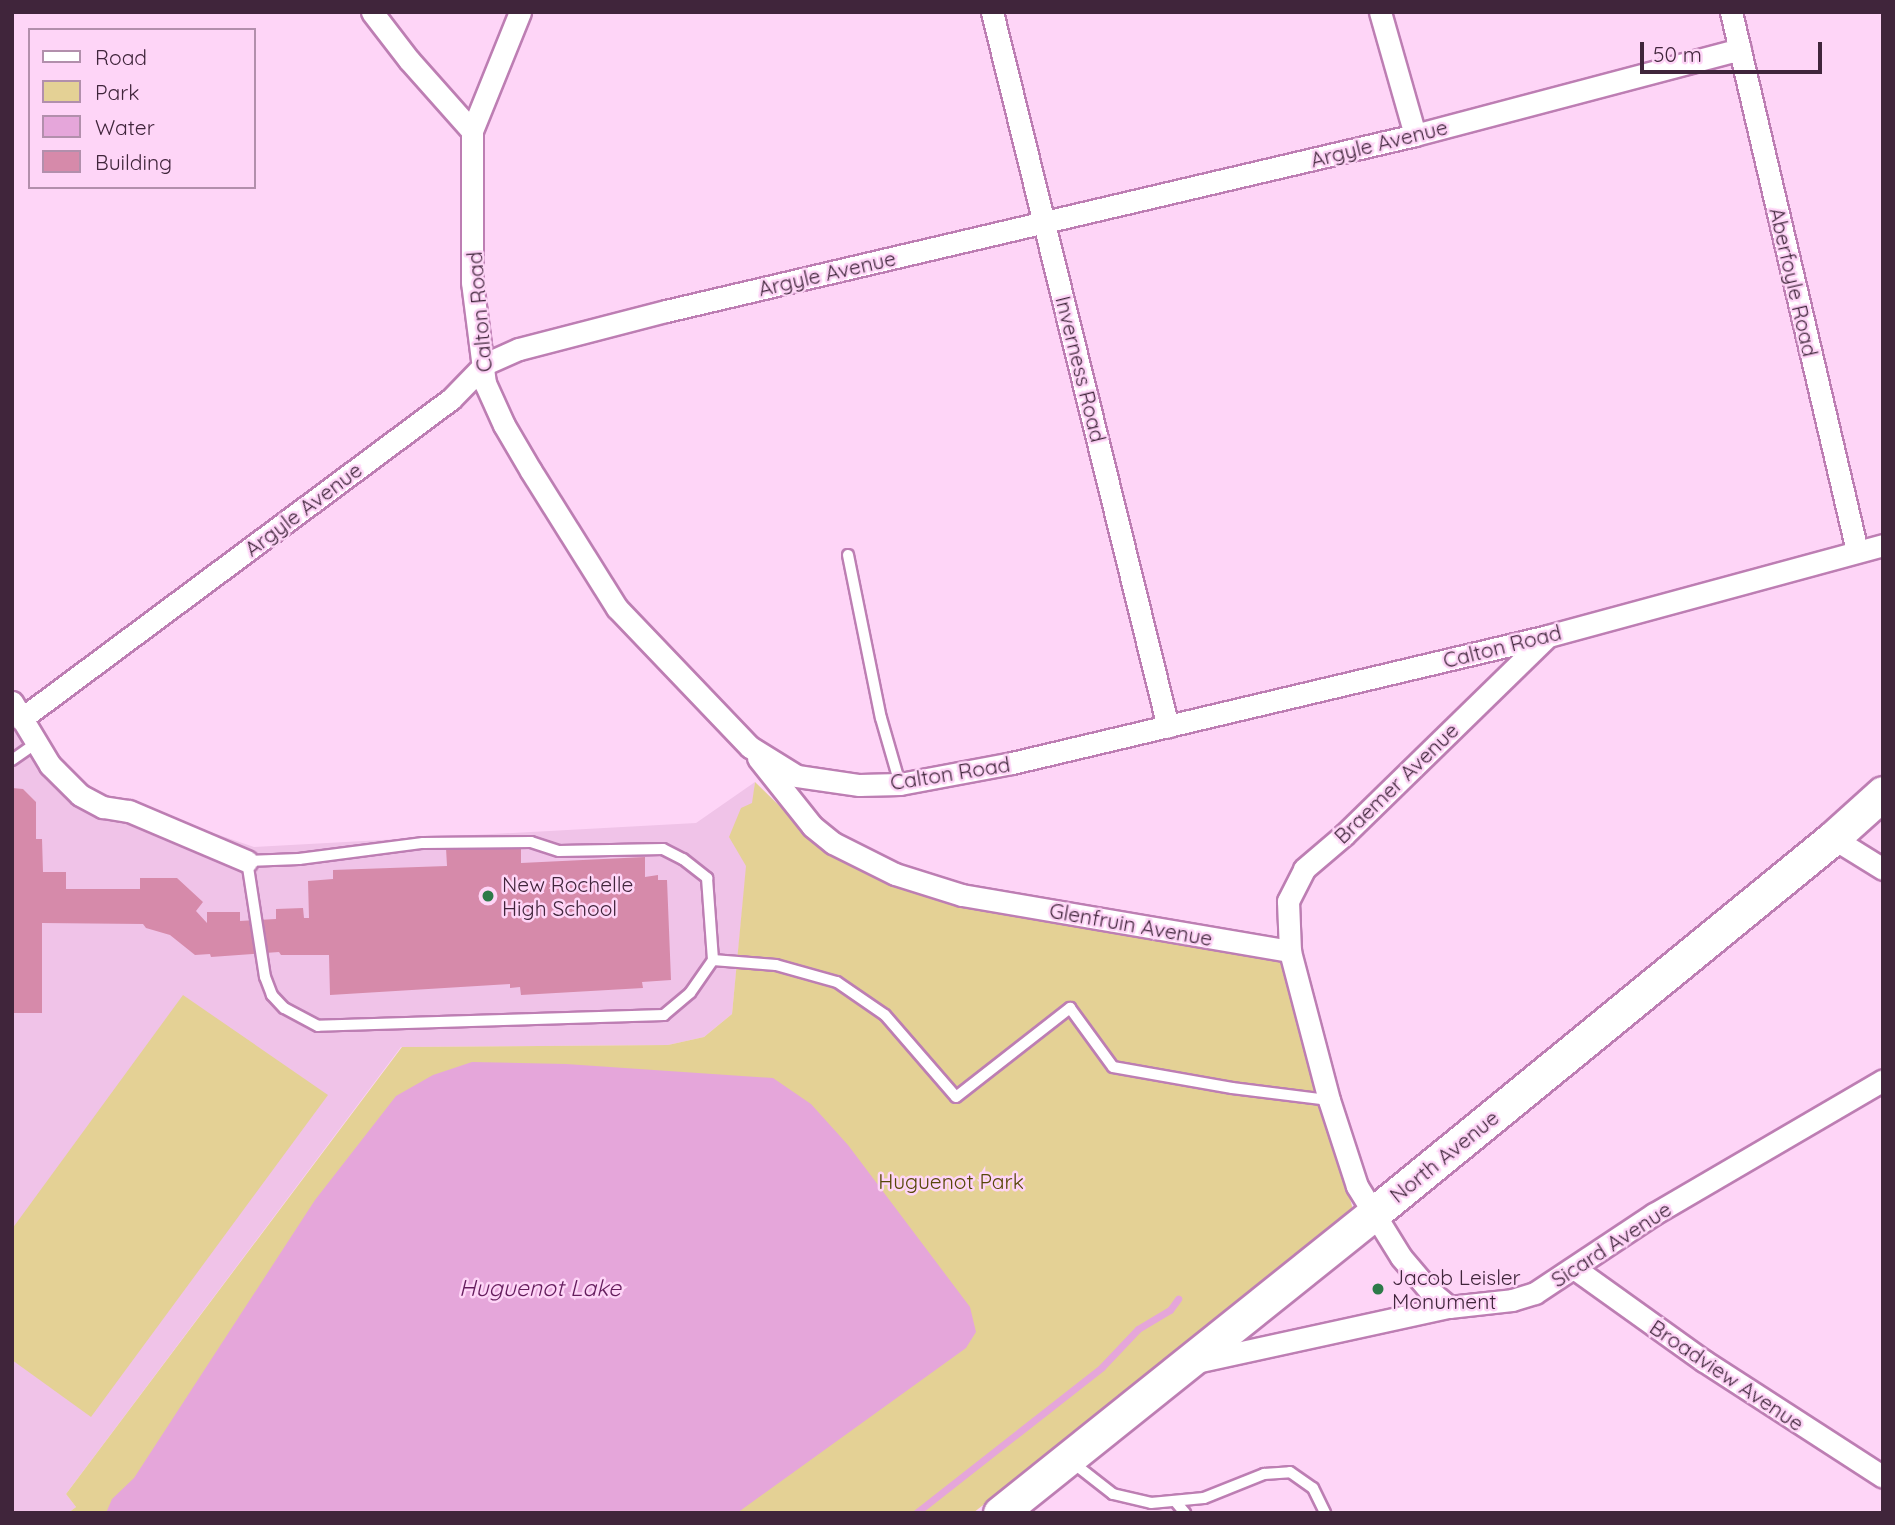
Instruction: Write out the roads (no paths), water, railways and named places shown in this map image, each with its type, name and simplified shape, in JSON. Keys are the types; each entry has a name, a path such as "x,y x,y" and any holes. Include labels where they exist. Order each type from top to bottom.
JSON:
{"main road":[{"name":"North Avenue","path":"1000,1513 1373,1214 1833,838 1883,793"}],"street":[{"path":"372,12 409,60 472,131"},
{"name":"Calton Road","path":"520,12 472,131 472,282 485,364 485,383 504,425 617,608 750,747 797,776 859,785 900,784 1012,763 1548,636 1883,545"},
{"name":"Inverness Road","path":"992,12 1168,727"},
{"path":"1380,12 1415,135"},
{"name":"Aberfoyle Road","path":"1731,12 1857,551"},
{"name":"Argyle Avenue","path":"17,710 451,399 485,364 519,349 666,311 1415,135 1740,49"},
{"name":"Braemer Avenue","path":"1290,951 1288,901 1304,869 1345,834 1548,636"},
{"path":"17,710 50,765 80,795 103,807 129,811 247,860"},
{"name":"Glenfruin Avenue","path":"750,747 812,826 833,844 895,874 962,895 1290,951"},
{"path":"1833,838 1883,869"},
{"path":"1290,951 1329,1100 1357,1186 1401,1258 1429,1290 1449,1307"},
{"name":"Sicard Avenue","path":"1189,1364 1449,1307 1511,1300 1535,1293 1654,1214 1883,1080"},
{"name":"Broadview Avenue","path":"1574,1268 1704,1361 1883,1477"}],"lane":[{"path":"848,555 881,718 900,784"},
{"path":"12,760 36,743"},
{"path":"531,842 559,851 663,849 683,859 707,878 713,960 690,993 664,1015 317,1026 284,1008 272,995 265,977 247,860 299,859 423,843 531,842"},
{"path":"713,960 776,965 837,982 885,1016 956,1097 1070,1008 1113,1067 1231,1088 1329,1100"},
{"path":"1068,1458 1113,1494 1151,1503 1204,1498 1264,1474 1290,1472 1313,1488 1325,1513"},
{"path":"1175,1501 1185,1513"}],"water":[{"name":"Huguenot Lake","path":"472,1062 566,1064 773,1078 811,1104 848,1145 970,1307 976,1332 966,1348 737,1513 106,1513 112,1499 134,1478 315,1200 396,1096 433,1075"}],"waterway":[{"path":"916,1513 1102,1367 1138,1329 1170,1310 1178,1299"}],"place":[{"name":"New Rochelle High School","path":"488,896"},
{"name":"Jacob Leisler Monument","path":"1378,1289"}],"park label":[{"name":"Huguenot Park","path":"951,1181"}]}
